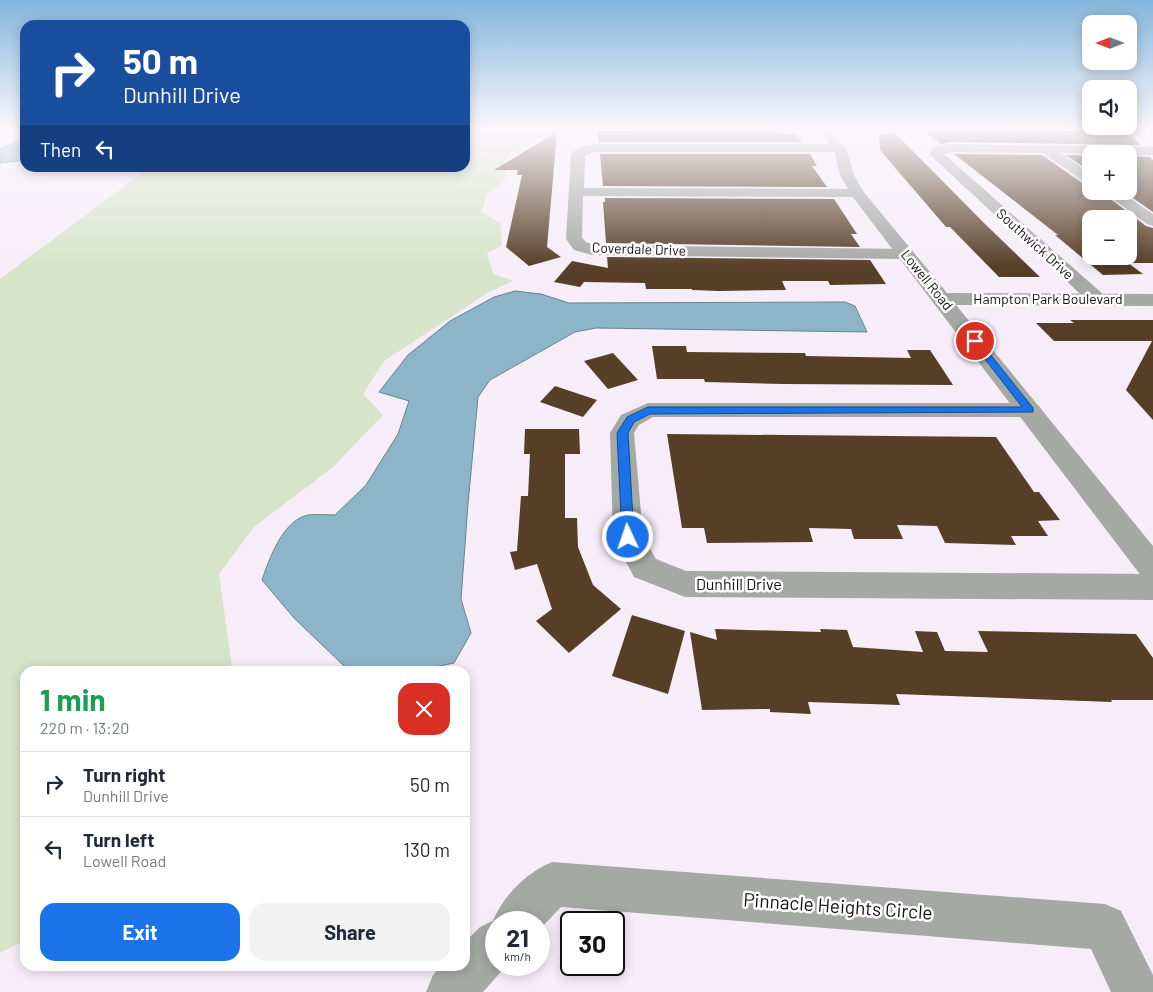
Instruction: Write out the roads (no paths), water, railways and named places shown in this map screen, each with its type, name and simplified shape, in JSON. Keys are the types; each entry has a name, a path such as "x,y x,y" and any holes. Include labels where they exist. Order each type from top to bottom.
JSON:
{"street":[{"name":"Coverdale Drive","path":"577,174 574,239 580,246 592,250 906,254"},
{"name":"Lowell Road","path":"847,174 857,193 1153,568"},
{"name":"Southwick Drive","path":"959,174 1097,299"},
{"path":"576,192 857,193"},
{"path":"1122,200 1153,221"},
{"name":"Hampton Park Boulevard","path":"942,299 1153,300"},
{"name":"Dunhill Drive","path":"1030,410 648,410 630,420 622,433 628,537 645,568 685,584 1153,587"},
{"name":"Pinnacle Heights Circle","path":"526,911 552,884 1105,927 1136,992"},
{"path":"470,971 485,955"},
{"path":"450,992 470,971"}],"water":[{"path":"515,291 541,294 569,303 845,302 855,306 867,332 596,328 575,332 490,380 478,397 468,504 461,599 471,633 454,663 440,666 344,666 294,618 262,580 273,552 284,532 299,518 308,515 335,515 366,485 398,434 409,401 379,392 408,355 450,321 494,297"}]}
